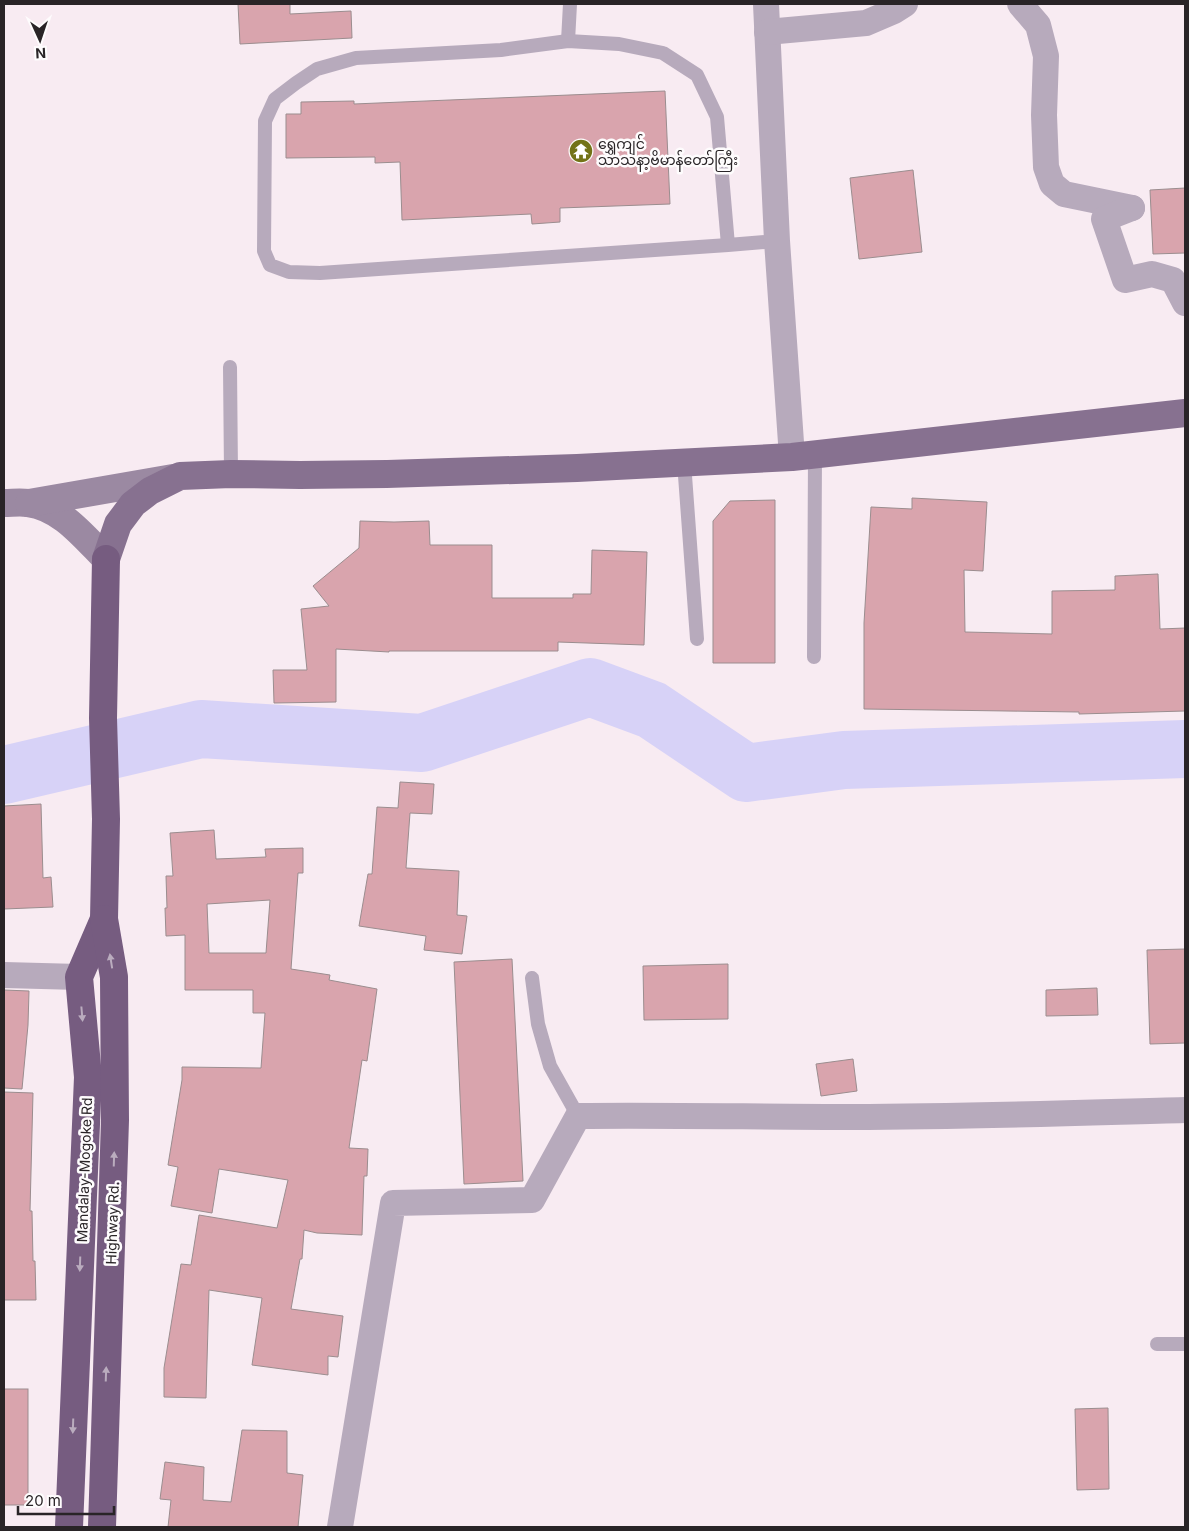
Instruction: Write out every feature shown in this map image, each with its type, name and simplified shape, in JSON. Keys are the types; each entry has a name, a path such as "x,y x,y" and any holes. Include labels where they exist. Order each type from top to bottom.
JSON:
{"highway":[{"name":"Mandalay-Mogoke Rd","path":"69,1527 88,1077 79,977 104,919 106,819 103,718 106,559"},
{"name":"Highway Rd.","path":"102,1527 115,1120 114,977 104,919"}],"main road":[{"path":"106,559 118,524 133,504 150,491 180,476 231,474 387,474 577,468 803,456 1185,413"}],"street":[{"path":"766,4 777,241 803,456"},
{"path":"767,32 866,23 894,12 905,4"},
{"path":"1020,4 1038,25 1046,56 1044,115 1046,167 1052,184 1064,194 1132,208 1104,219 1125,280 1152,274 1174,280 1185,303"},
{"path":"16,503 180,476"},
{"path":"16,503 51,510 68,521 106,559"},
{"path":"4,976 79,977"},
{"path":"340,1527 392,1203 532,1200 578,1116 854,1117 1185,1110"}],"lane":[{"path":"568,41 570,4"},
{"path":"728,245 717,117 697,76 663,53 619,44 568,41 501,50 356,58 317,69 296,82 275,99 265,121 264,251 270,265 289,272 320,273 728,245 777,241"},
{"path":"230,367 231,474"},
{"path":"803,456 814,657"},
{"path":"684,462 697,639"},
{"path":"532,978 538,1024 550,1066 578,1116"},
{"path":"1157,1344 1185,1344"}],"building":[{"path":"238,4 290,4 290,14 351,11 352,38 240,44"},
{"path":"665,91 670,204 560,208 560,222 532,224 531,214 402,220 400,162 375,163 375,157 286,158 286,114 301,114 301,102 354,101 354,104"},
{"path":"913,170 922,252 859,259 850,178"},
{"path":"1185,188 1185,253 1153,254 1150,190"},
{"path":"912,498 987,502 983,571 964,570 965,632 1052,634 1052,591 1115,590 1115,576 1158,574 1160,629 1185,628 1185,711 1079,714 1079,712 864,709 864,623 871,507 912,509"},
{"path":"775,500 775,663 713,663 713,521 730,501"},
{"path":"360,521 429,521 430,545 492,545 492,598 573,598 573,594 591,594 592,550 647,552 644,645 558,642 558,651 389,652 336,649 336,702 274,703 273,670 307,670 301,609 329,606 313,586 359,548"},
{"path":"400,782 434,784 432,814 410,813 406,868 459,871 457,915 467,916 462,954 424,950 426,936 359,926 368,874 372,874 377,807 398,808"},
{"path":"41,804 43,878 51,877 53,907 4,909 4,806"},
{"path":"214,830 216,859 266,857 265,849 303,848 303,873 298,873 291,969 330,975 329,980 377,989 367,1061 362,1060 349,1148 368,1149 367,1176 364,1176 362,1235 317,1233 304,1230 302,1259 300,1259 291,1309 343,1316 338,1357 328,1356 328,1375 252,1365 262,1298 209,1290 206,1398 164,1397 164,1368 181,1264 191,1265 199,1215 277,1228 288,1180 219,1169 212,1213 171,1206 178,1167 168,1165 182,1080 182,1067 261,1068 265,1013 253,1013 253,990 185,990 185,935 166,936 166,876 173,876 170,833","holes":["270,900 266,953 209,953 207,904"]},
{"path":"1185,949 1185,1043 1150,1044 1147,950"},
{"path":"512,959 523,1181 464,1184 454,962"},
{"path":"728,964 728,1019 644,1020 643,966"},
{"path":"1097,988 1098,1015 1046,1016 1046,990"},
{"path":"4,990 29,991 22,1089 4,1088"},
{"path":"853,1059 857,1091 821,1096 816,1064"},
{"path":"4,1092 33,1093 30,1211 32,1211 36,1300 4,1300"},
{"path":"4,1389 28,1389 28,1505 4,1505"},
{"path":"1108,1408 1109,1489 1077,1490 1075,1409"},
{"path":"242,1430 287,1431 287,1473 303,1475 298,1527 168,1527 171,1500 160,1499 165,1462 204,1467 203,1500 231,1502"}],"waterway":[{"path":"4,775 201,729 422,743 590,687 652,710 746,773 844,760 1185,749"}],"place":[{"name":"ရွှေကျင် သာသနာ့ဗိမာန်တော်ကြီး","path":"581,151"}]}
